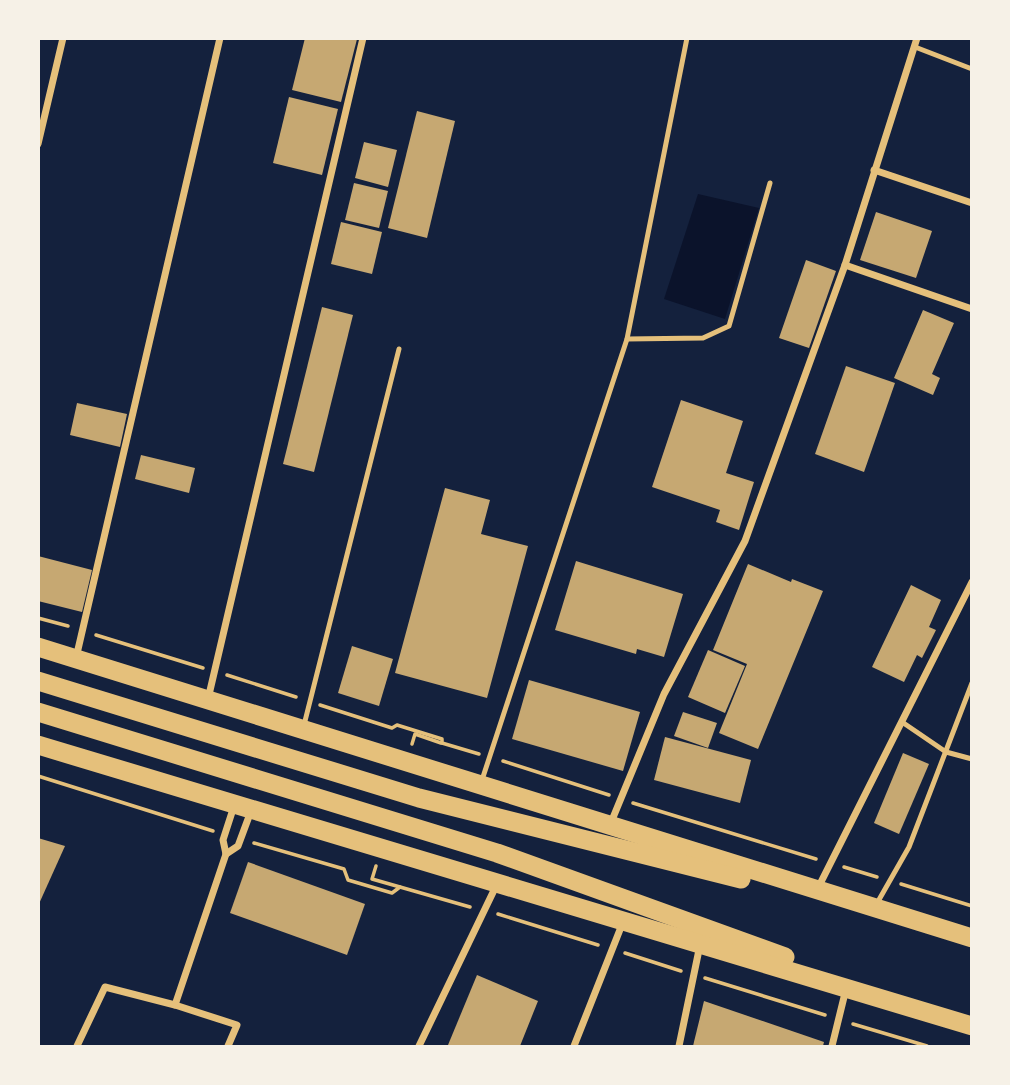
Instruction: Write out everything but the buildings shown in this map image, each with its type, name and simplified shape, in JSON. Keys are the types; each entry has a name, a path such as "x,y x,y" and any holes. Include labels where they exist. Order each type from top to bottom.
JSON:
{"highway":[{"path":"38,647 971,938"},
{"path":"38,681 419,798 950,932"},
{"path":"38,712 497,853 710,929 926,1012"},
{"path":"38,746 971,1026"}],"street":[{"path":"38,144 63,38"},
{"path":"76,659 220,38"},
{"path":"207,700 363,38"},
{"path":"610,825 664,694 745,541 845,265 916,43"},
{"path":"874,170 971,202"},
{"path":"845,265 971,309"},
{"path":"817,890 971,582"},
{"path":"226,854 238,846 243,807"},
{"path":"175,1005 226,854 223,840 243,807"},
{"path":"419,1046 497,883"},
{"path":"574,1046 624,921"},
{"path":"679,1046 700,944"},
{"path":"77,1046 105,988 175,1005 237,1025 228,1046"},
{"path":"832,1046 846,988"}],"lane":[{"path":"480,785 627,339 687,38"},
{"path":"916,43 971,69"},
{"path":"627,339 703,338 729,326 770,183"},
{"path":"303,730 400,349"},
{"path":"874,908 909,847 971,683"},
{"path":"902,722 946,752 971,759"}],"path":[{"path":"38,618 68,626"},
{"path":"94,635 393,728 397,725 442,739 442,743"},
{"path":"415,734 971,906"},
{"path":"372,879 400,887"}],"water":[{"path":"698,194 759,208 725,319 664,299"}]}
